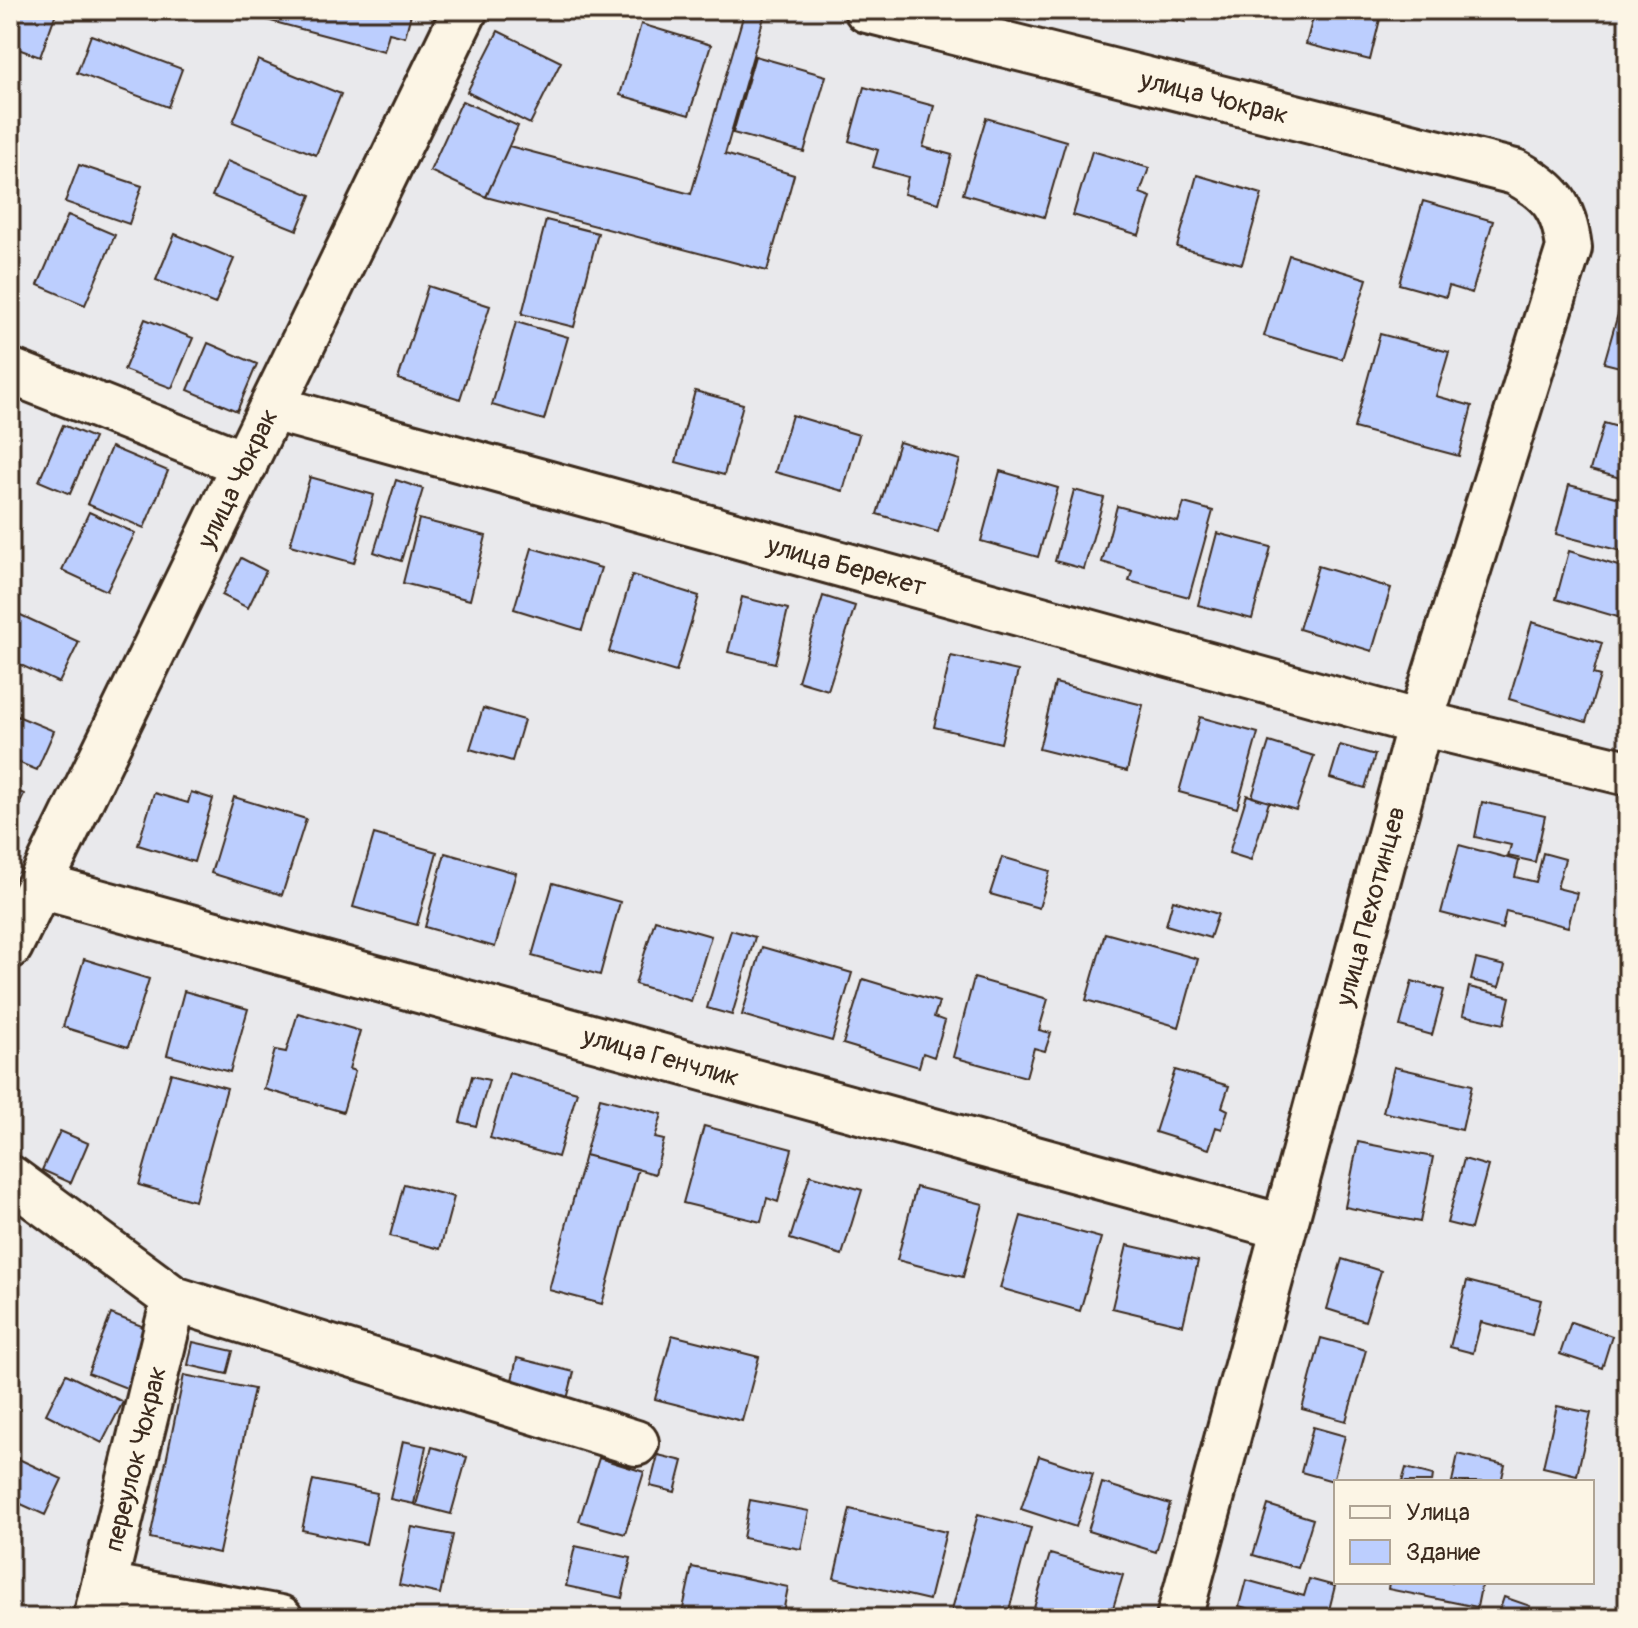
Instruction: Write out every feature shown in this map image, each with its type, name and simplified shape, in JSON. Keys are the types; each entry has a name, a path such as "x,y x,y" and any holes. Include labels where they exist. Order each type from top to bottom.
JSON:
{"street":[{"name":"улица Чокрак","path":"10,946 465,10"},
{"name":"улица Чокрак","path":"867,10 1515,172 1538,184 1555,201"},
{"name":"улица Пехотинцев","path":"1179,1618 1420,723 1569,248 1566,224 1555,201"},
{"path":"10,371 245,464"},
{"name":"улица Берекет","path":"272,408 1420,723 1628,773"},
{"name":"улица Генчлик","path":"40,886 1283,1227"},
{"path":"10,1178 174,1299 636,1443"},
{"name":"переулок Чокрак","path":"100,1602 174,1299"},
{"path":"100,1602 280,1618"}],"building":[{"path":"10,10 57,10 40,57 10,46"},
{"path":"270,10 412,10 405,37 389,33 384,51 267,20"},
{"path":"745,10 766,10 725,154 794,175 767,271 486,197 509,146 691,194"},
{"path":"1144,10 1188,10 1185,22 1143,13"},
{"path":"1315,10 1382,11 1370,60 1306,44"},
{"path":"641,24 711,45 689,115 620,95"},
{"path":"498,31 561,62 530,124 467,92"},
{"path":"91,35 182,69 168,107 77,73"},
{"path":"755,56 826,76 804,152 733,133"},
{"path":"258,60 341,94 316,155 233,122"},
{"path":"864,87 934,106 923,147 952,155 939,203 904,194 908,177 873,167 878,150 849,141"},
{"path":"462,101 518,126 486,197 430,171"},
{"path":"986,118 1066,141 1044,217 963,194"},
{"path":"1092,151 1149,168 1140,193 1151,197 1139,235 1073,215"},
{"path":"227,161 311,195 297,230 212,196"},
{"path":"79,165 142,186 129,224 65,202"},
{"path":"1197,175 1262,194 1242,264 1177,247"},
{"path":"1423,201 1493,221 1472,293 1449,286 1446,297 1399,284"},
{"path":"68,215 115,235 85,305 38,285"},
{"path":"546,220 598,233 574,327 522,314"},
{"path":"175,234 234,259 215,304 156,280"},
{"path":"1289,255 1367,279 1342,359 1264,336"},
{"path":"428,286 490,306 460,399 398,379"},
{"path":"1622,300 1628,302 1628,369 1604,363"},
{"path":"145,319 193,338 172,388 124,370"},
{"path":"516,322 568,337 544,420 492,405"},
{"path":"1380,334 1449,352 1436,396 1472,406 1459,456 1354,428"},
{"path":"208,343 257,364 237,411 188,390"},
{"path":"695,391 743,404 724,475 676,462"},
{"path":"792,415 859,435 843,491 775,472"},
{"path":"1604,423 1628,430 1628,480 1590,470"},
{"path":"63,425 94,438 70,494 39,481"},
{"path":"899,442 960,460 938,532 877,514"},
{"path":"111,447 168,471 144,528 87,504"},
{"path":"1000,471 1058,488 1038,557 981,541"},
{"path":"310,477 374,495 354,563 290,545"},
{"path":"396,480 423,489 401,561 374,552"},
{"path":"1569,485 1628,500 1628,524 1621,551 1556,534"},
{"path":"1074,490 1104,498 1084,569 1055,561"},
{"path":"1184,503 1213,511 1189,597 1129,581 1132,571 1102,562 1117,506 1178,522"},
{"path":"89,512 135,533 107,591 62,570"},
{"path":"419,519 486,536 470,600 403,583"},
{"path":"1217,533 1271,547 1252,619 1198,605"},
{"path":"532,548 601,568 582,630 514,609"},
{"path":"1569,551 1628,569 1628,620 1556,599"},
{"path":"241,558 266,571 248,608 222,595"},
{"path":"1318,566 1391,588 1372,651 1299,629"},
{"path":"632,575 699,596 676,672 609,652"},
{"path":"823,596 855,606 828,690 798,681"},
{"path":"742,597 788,609 775,663 728,652"},
{"path":"12,611 79,642 59,683 10,660"},
{"path":"1532,622 1602,643 1593,674 1600,676 1586,722 1509,699"},
{"path":"951,656 1018,671 1001,743 934,727"},
{"path":"1055,683 1143,705 1127,771 1039,749"},
{"path":"483,708 524,720 512,761 470,749"},
{"path":"10,713 54,731 37,770 10,759"},
{"path":"1200,717 1258,733 1237,808 1179,792"},
{"path":"1269,742 1314,756 1296,810 1252,797"},
{"path":"1340,745 1375,755 1365,788 1330,778"},
{"path":"10,788 24,794 12,819 10,818"},
{"path":"191,792 213,799 194,862 138,845 154,793 188,803"},
{"path":"1247,795 1269,802 1251,860 1229,853"},
{"path":"234,797 306,819 282,895 211,873"},
{"path":"1482,802 1545,816 1535,862 1508,856 1511,845 1475,837"},
{"path":"374,834 437,852 417,925 353,907"},
{"path":"1459,845 1519,861 1515,877 1536,882 1543,853 1565,859 1557,888 1577,893 1568,927 1506,911 1502,929 1441,913"},
{"path":"445,853 516,873 495,947 425,927"},
{"path":"1002,857 1050,871 1039,908 990,894"},
{"path":"553,883 620,902 600,975 532,956"},
{"path":"1173,900 1218,914 1210,938 1166,925"},
{"path":"655,920 711,936 691,1001 635,984"},
{"path":"731,930 755,937 732,1015 707,1008"},
{"path":"1105,933 1198,959 1179,1027 1086,1000"},
{"path":"762,947 852,973 832,1041 742,1015"},
{"path":"84,959 149,979 128,1047 63,1027"},
{"path":"1476,959 1505,966 1499,987 1471,980"},
{"path":"974,978 1048,999 1039,1030 1051,1033 1045,1051 1034,1048 1026,1077 953,1057"},
{"path":"863,979 939,1002 934,1017 945,1021 934,1057 923,1053 919,1067 843,1044"},
{"path":"1412,981 1444,990 1432,1035 1400,1026"},
{"path":"1469,987 1510,997 1504,1024 1463,1015"},
{"path":"184,991 248,1009 230,1072 167,1055"},
{"path":"298,1013 360,1031 349,1069 355,1071 343,1112 264,1089 275,1050 286,1052"},
{"path":"1394,1067 1472,1085 1462,1130 1383,1112"},
{"path":"1175,1070 1229,1086 1222,1107 1228,1110 1222,1129 1216,1127 1209,1149 1155,1132"},
{"path":"171,1073 227,1088 195,1201 139,1185"},
{"path":"509,1073 577,1092 558,1157 490,1138"},
{"path":"472,1076 489,1080 476,1126 460,1122"},
{"path":"600,1098 662,1114 655,1138 664,1140 655,1174 585,1155"},
{"path":"704,1126 792,1149 778,1202 767,1198 761,1222 683,1203"},
{"path":"60,1131 88,1143 71,1183 42,1170"},
{"path":"1358,1142 1433,1157 1420,1222 1345,1207"},
{"path":"585,1155 638,1169 602,1304 549,1290"},
{"path":"1464,1159 1488,1166 1471,1229 1447,1223"},
{"path":"810,1175 862,1190 842,1255 790,1239"},
{"path":"404,1184 454,1197 440,1249 390,1236"},
{"path":"916,1187 983,1204 963,1277 897,1260"},
{"path":"1021,1216 1101,1238 1080,1311 1000,1288"},
{"path":"1127,1245 1198,1261 1183,1325 1112,1308"},
{"path":"1342,1259 1381,1271 1365,1321 1327,1309"},
{"path":"1467,1281 1541,1300 1532,1335 1481,1322 1473,1353 1450,1347"},
{"path":"111,1314 152,1330 129,1389 88,1373"},
{"path":"1571,1322 1612,1336 1602,1368 1560,1354"},
{"path":"672,1335 759,1357 742,1421 655,1399"},
{"path":"1321,1338 1366,1350 1346,1421 1302,1409"},
{"path":"193,1342 233,1351 227,1374 188,1365"},
{"path":"517,1358 574,1372 566,1403 510,1389"},
{"path":"66,1374 123,1402 102,1443 46,1414"},
{"path":"184,1375 254,1389 219,1553 150,1538"},
{"path":"1557,1406 1591,1413 1577,1475 1543,1467"},
{"path":"1313,1427 1345,1436 1333,1481 1301,1472"},
{"path":"403,1441 426,1446 414,1504 390,1499"},
{"path":"432,1447 467,1457 451,1514 416,1505"},
{"path":"1458,1454 1505,1465 1501,1480 1452,1480"},
{"path":"10,1455 62,1479 45,1515 10,1499"},
{"path":"658,1455 683,1461 675,1492 650,1486"},
{"path":"1039,1456 1093,1474 1076,1527 1021,1509"},
{"path":"599,1458 644,1472 625,1534 579,1521"},
{"path":"1406,1468 1433,1475 1432,1480 1403,1480"},
{"path":"313,1480 377,1493 366,1544 302,1530"},
{"path":"1102,1483 1170,1504 1156,1552 1088,1531"},
{"path":"750,1500 809,1511 801,1549 743,1538"},
{"path":"1268,1505 1313,1519 1298,1568 1253,1555"},
{"path":"850,1509 946,1532 929,1600 834,1578"},
{"path":"978,1514 1031,1528 1007,1618 950,1617"},
{"path":"412,1527 453,1535 440,1594 399,1585"},
{"path":"575,1546 631,1558 622,1598 566,1586"},
{"path":"1050,1554 1123,1575 1110,1618 1031,1618"},
{"path":"692,1567 788,1587 782,1618 681,1618"},
{"path":"1309,1579 1335,1586 1327,1618 1283,1618 1239,1606 1246,1580 1304,1596"},
{"path":"1389,1584 1482,1584 1477,1607 1388,1589"},
{"path":"1504,1597 1530,1606 1526,1618 1497,1618"}]}
